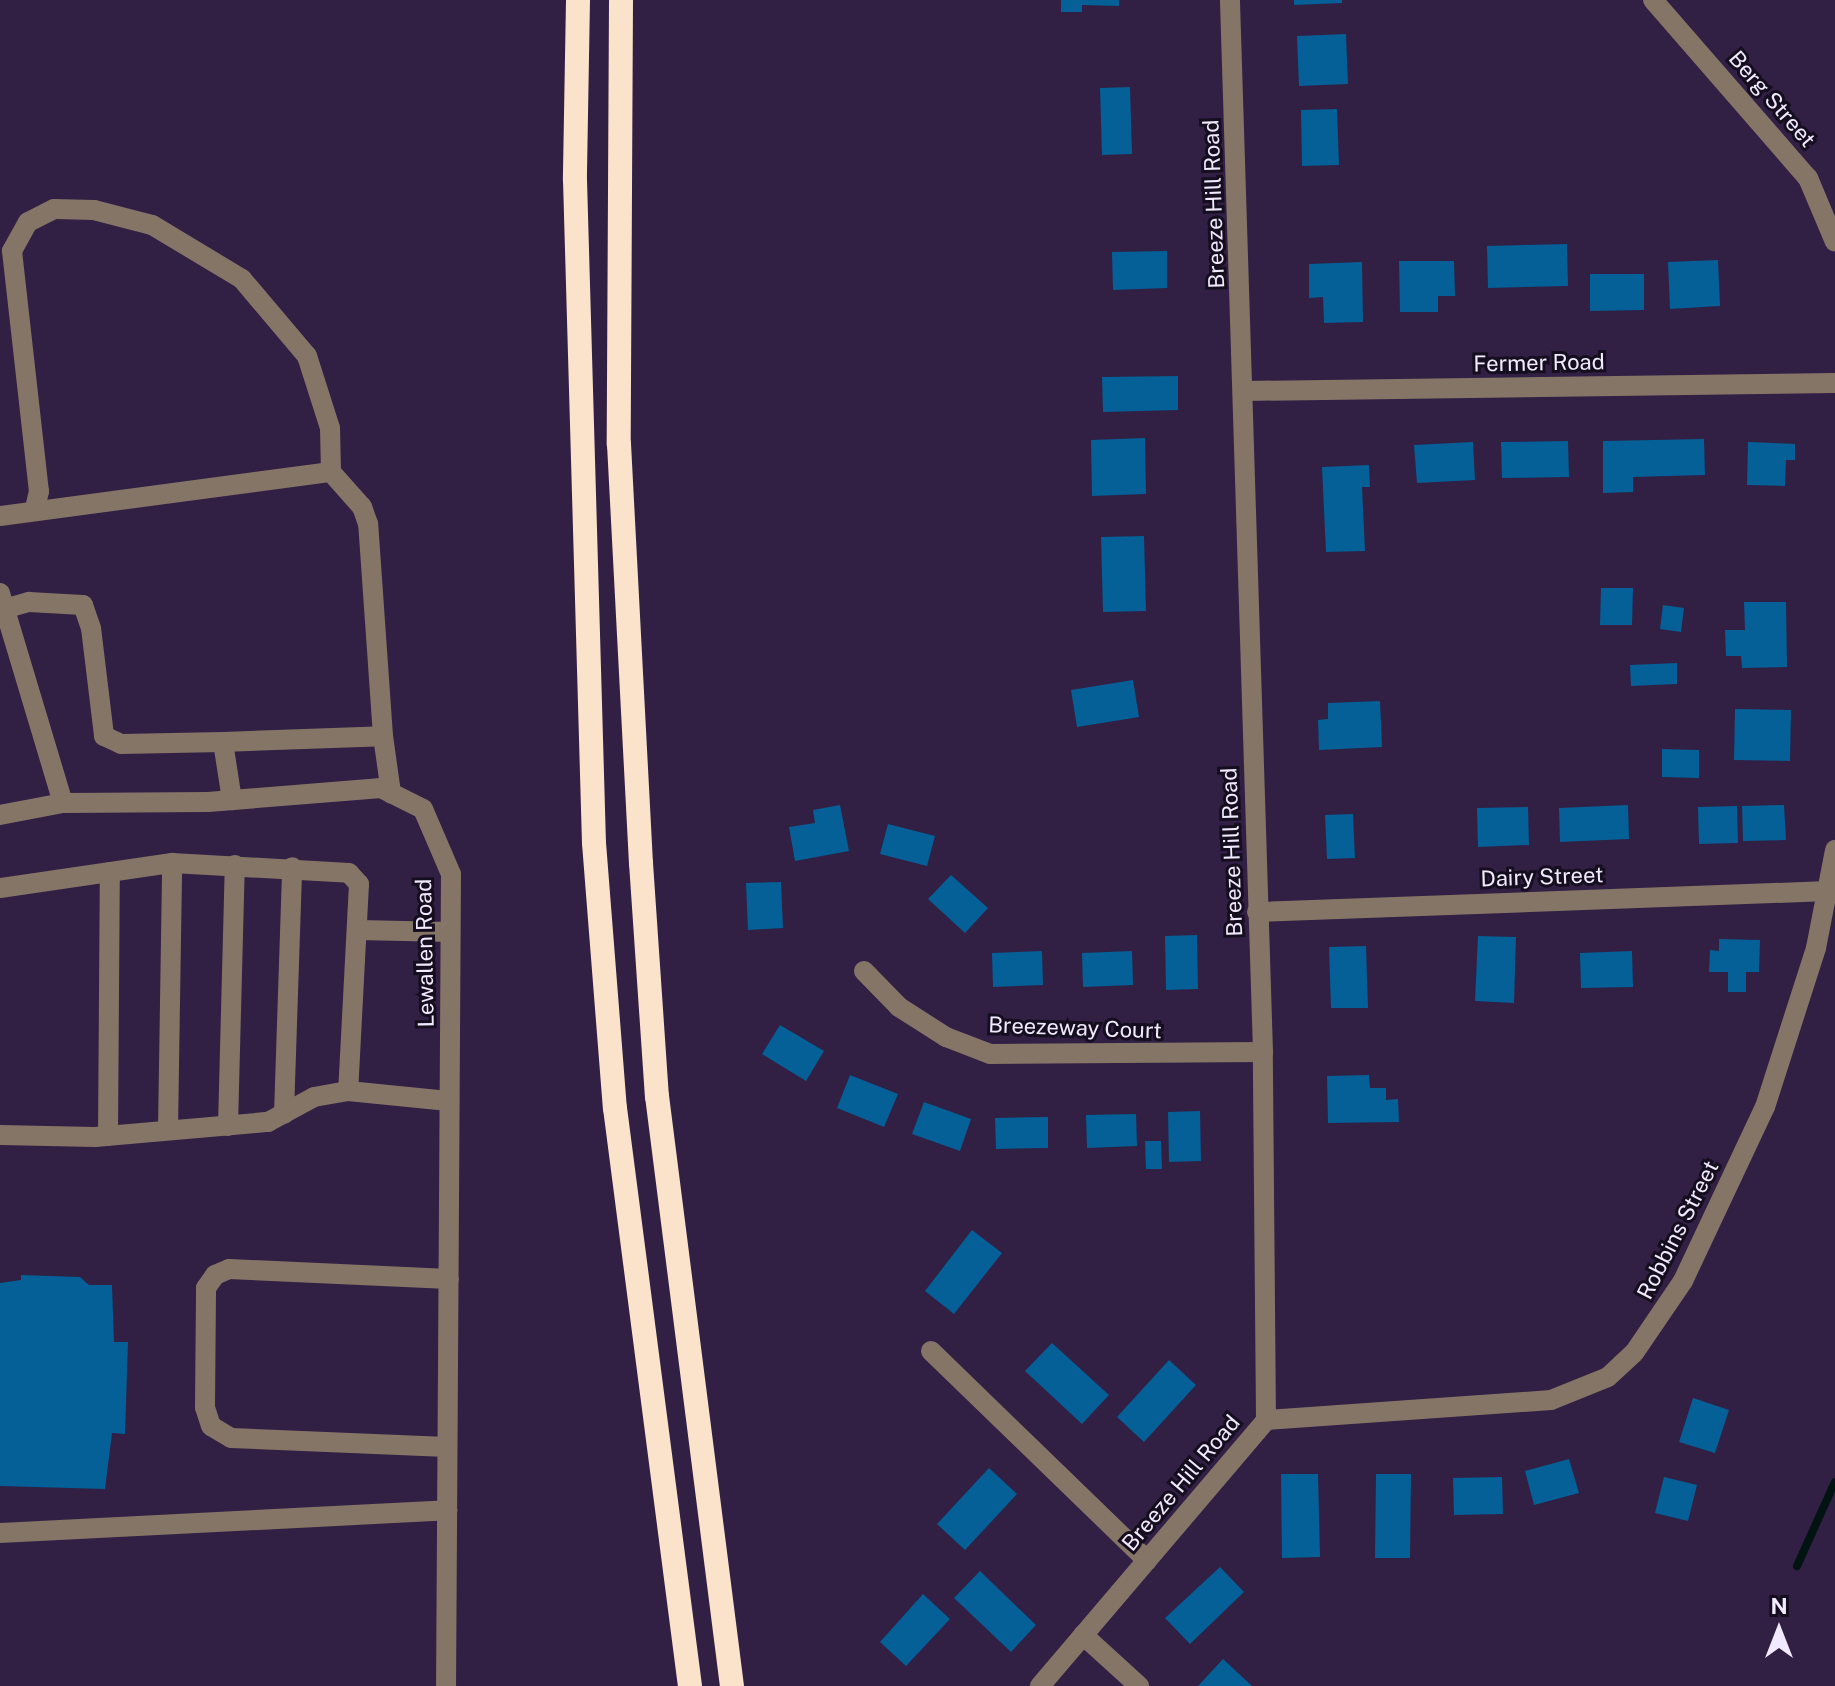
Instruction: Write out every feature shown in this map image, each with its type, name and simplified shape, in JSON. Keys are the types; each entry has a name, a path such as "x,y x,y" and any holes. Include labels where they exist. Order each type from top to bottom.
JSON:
{"highway":[{"path":"578,0 575,180 594,843 615,1108 690,1686"},
{"path":"621,0 619,444 642,879 667,1189 732,1686"}],"street":[{"name":"Breeze Hill Road","path":"1040,1686 1266,1420 1263,1052 1230,0"},
{"name":"Berg Street","path":"1653,0 1808,178 1835,242"},
{"path":"35,508 39,491 12,251 28,222 54,209 94,210 152,225 242,279 307,356 330,428 331,472 362,507 368,524 383,736 391,793"},
{"name":"Fermer Road","path":"1244,391 1835,383"},
{"path":"0,516 35,508 331,472"},
{"path":"63,803 2,601 83,605 91,628 104,736 121,744 383,736"},
{"path":"223,742 232,800"},
{"name":"Lewallen Road","path":"0,815 63,803 232,800 381,788 423,809 451,874 446,1686"},
{"name":"Robbins Street","path":"1266,1420 1551,1400 1617,1369 1683,1281 1765,1107 1794,1028 1829,891 1835,850"},
{"path":"168,1130 172,863"},
{"path":"0,888 172,863 292,867 349,873 359,884 348,1091"},
{"path":"228,1126 235,865"},
{"path":"284,1114 292,867"},
{"path":"108,1136 110,872"},
{"name":"Dairy Street","path":"1257,912 1829,891"},
{"path":"358,930 450,932"},
{"name":"Breezeway Court","path":"864,971 899,1007 946,1037 990,1054 1263,1052"},
{"path":"0,1135 108,1136 268,1122 314,1097 348,1091 449,1101"},
{"path":"447,1447 231,1438 211,1426 205,1407 206,1288 215,1275 229,1269 449,1279"},
{"path":"931,1351 1147,1560"},
{"path":"0,1533 447,1510"},
{"path":"1083,1635 1139,1686"}],"building":[{"path":"1061,0 1119,0 1119,6 1082,5 1082,12 1061,12"},
{"path":"1294,0 1342,0 1342,3 1294,5"},
{"path":"1346,34 1348,84 1299,86 1297,36"},
{"path":"1130,87 1132,154 1102,155 1100,88"},
{"path":"1337,109 1339,165 1302,166 1301,110"},
{"path":"1567,244 1568,286 1488,288 1487,246"},
{"path":"1167,251 1167,288 1113,290 1112,252"},
{"path":"1718,260 1720,306 1670,309 1668,262"},
{"path":"1399,261 1454,261 1455,296 1438,296 1438,312 1400,312"},
{"path":"1362,262 1363,322 1324,323 1323,297 1309,298 1309,264"},
{"path":"1590,274 1644,274 1644,310 1590,311"},
{"path":"1178,376 1178,410 1103,412 1102,377"},
{"path":"1145,438 1146,494 1092,496 1091,440"},
{"path":"1704,439 1705,475 1633,477 1633,492 1603,493 1603,441"},
{"path":"1568,441 1569,477 1502,478 1501,442"},
{"path":"1473,442 1475,480 1417,483 1414,445"},
{"path":"1748,442 1795,444 1795,460 1786,460 1785,486 1747,485"},
{"path":"1369,465 1370,487 1362,487 1365,551 1326,552 1322,467"},
{"path":"1144,536 1146,611 1103,612 1101,537"},
{"path":"1601,588 1633,588 1632,625 1600,625"},
{"path":"1744,602 1786,602 1787,667 1742,668 1741,656 1726,656 1725,630 1745,630"},
{"path":"1663,605 1684,608 1681,632 1660,629"},
{"path":"1677,663 1677,684 1631,686 1630,665"},
{"path":"1133,680 1139,717 1077,727 1071,690"},
{"path":"1380,701 1382,747 1319,750 1318,720 1328,719 1328,703"},
{"path":"1735,709 1791,710 1790,761 1734,760"},
{"path":"1662,749 1699,750 1699,778 1662,777"},
{"path":"840,805 849,851 795,861 789,827 815,823 813,810"},
{"path":"1628,805 1629,839 1560,842 1559,808"},
{"path":"1784,805 1786,840 1743,841 1742,806"},
{"path":"1737,806 1738,843 1699,844 1698,807"},
{"path":"1528,807 1529,845 1478,847 1477,808"},
{"path":"1353,814 1355,858 1327,859 1325,815"},
{"path":"888,824 935,836 927,866 880,854"},
{"path":"951,875 988,908 965,933 928,899"},
{"path":"781,882 783,928 748,930 746,883"},
{"path":"1197,935 1198,989 1166,990 1165,936"},
{"path":"1478,936 1516,937 1514,1003 1475,1001"},
{"path":"1719,939 1760,940 1759,972 1746,972 1746,992 1728,992 1728,972 1709,972 1710,950 1719,951"},
{"path":"1366,946 1368,1008 1331,1008 1329,947"},
{"path":"1042,951 1043,985 993,987 992,953"},
{"path":"1132,951 1133,985 1083,987 1082,953"},
{"path":"1632,951 1633,987 1581,988 1580,953"},
{"path":"780,1025 824,1051 806,1081 762,1054"},
{"path":"850,1075 898,1094 884,1127 837,1108"},
{"path":"1369,1075 1370,1088 1386,1088 1386,1100 1398,1099 1399,1122 1328,1123 1327,1076"},
{"path":"924,1102 971,1119 960,1151 912,1134"},
{"path":"1200,1111 1201,1161 1169,1162 1168,1112"},
{"path":"1136,1114 1137,1146 1087,1148 1086,1115"},
{"path":"1048,1117 1048,1148 996,1149 995,1118"},
{"path":"1145,1141 1161,1141 1162,1169 1146,1169"},
{"path":"972,1230 1002,1253 954,1314 925,1291"},
{"path":"21,1275 80,1277 89,1285 112,1285 114,1342 128,1342 125,1434 112,1433 105,1489 0,1486 0,1283 21,1280"},
{"path":"1052,1343 1109,1395 1082,1424 1025,1371"},
{"path":"1169,1360 1196,1385 1144,1442 1117,1417"},
{"path":"1693,1398 1729,1410 1715,1453 1679,1442"},
{"path":"1569,1459 1579,1493 1534,1505 1525,1471"},
{"path":"989,1468 1017,1494 965,1550 937,1524"},
{"path":"1281,1474 1318,1474 1320,1557 1282,1558"},
{"path":"1376,1474 1411,1474 1410,1558 1375,1558"},
{"path":"1502,1477 1503,1514 1454,1515 1453,1478"},
{"path":"1664,1477 1697,1485 1688,1521 1655,1513"},
{"path":"1220,1567 1244,1592 1190,1644 1165,1618"},
{"path":"980,1571 1036,1625 1011,1652 954,1598"},
{"path":"923,1594 950,1619 906,1666 880,1642"},
{"path":"1223,1659 1252,1686 1198,1686"}],"waterway":[{"path":"1797,1566 1835,1482"}]}
